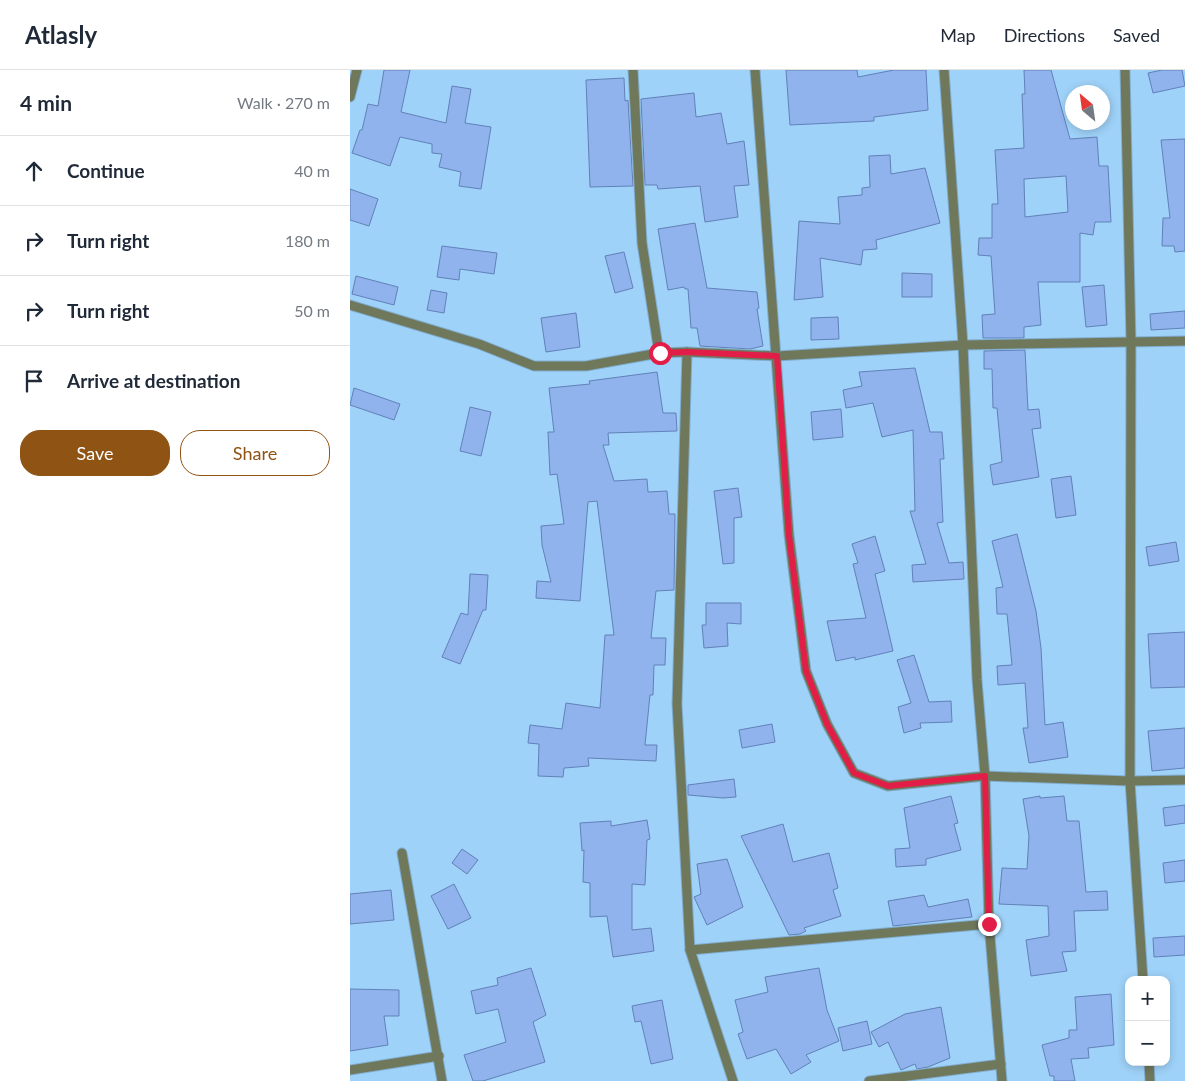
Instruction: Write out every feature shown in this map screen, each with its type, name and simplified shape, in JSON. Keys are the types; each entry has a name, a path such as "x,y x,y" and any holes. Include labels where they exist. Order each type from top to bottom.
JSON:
{"street":[{"path":"350,97 357,70"},
{"path":"632,70 642,243 660,353"},
{"path":"755,70 789,536 806,671 827,724 854,773 888,786 985,776 1130,781 1185,780"},
{"path":"944,70 963,345 977,680 985,776 989,924 1002,1081"},
{"path":"1125,70 1131,342 1130,781 1143,976"},
{"path":"350,305 479,344 534,366 586,366 660,353 687,352 777,356 963,345 1185,341"},
{"path":"687,352 677,704 690,950 733,1081"},
{"path":"402,853 442,1081"},
{"path":"690,950 989,924"},
{"path":"350,1070 439,1056"},
{"path":"869,1081 1001,1064"},
{"path":"1149,1066 1150,1081"}],"building":[{"path":"384,70 410,70 401,112 446,123 452,86 471,89 465,123 491,127 481,189 459,186 461,172 439,167 442,154 432,153 432,144 400,137 390,166 352,153 360,130 362,130 368,104 378,106"},
{"path":"786,70 857,70 858,77 894,70 926,70 928,110 874,117 874,121 790,125"},
{"path":"1024,70 1051,70 1065,121 1065,130 1068,130 1070,139 1097,137 1099,166 1108,166 1111,222 1095,222 1093,235 1080,233 1080,282 1038,282 1041,325 1024,327 1024,338 983,338 982,315 995,314 991,256 978,255 979,238 992,238 992,204 998,204 995,150 1024,148 1022,94 1025,94","holes":["1066,176 1068,212 1025,217 1024,179"]},
{"path":"1162,70 1182,70 1185,86 1153,93 1148,73"},
{"path":"624,78 625,101 628,100 633,186 590,187 586,80"},
{"path":"694,93 696,117 721,113 727,144 744,141 749,185 734,186 738,217 705,222 700,186 658,189 657,185 645,185 641,99"},
{"path":"1185,139 1185,251 1175,252 1174,246 1162,246 1163,218 1170,218 1161,140"},
{"path":"890,155 891,174 925,168 940,223 876,240 877,249 863,250 861,265 820,258 823,297 794,300 799,221 840,224 838,197 862,195 862,188 870,187 869,156"},
{"path":"350,189 378,199 369,226 350,220"},
{"path":"695,223 707,288 757,292 759,308 757,309 763,346 750,349 700,346 697,328 691,328 688,289 684,287 668,290 658,229"},
{"path":"442,246 497,253 494,274 460,269 459,280 437,277"},
{"path":"624,252 633,288 615,293 605,256"},
{"path":"902,273 932,274 932,297 902,297"},
{"path":"356,276 398,287 394,305 352,294"},
{"path":"1104,285 1107,325 1086,327 1082,287"},
{"path":"431,290 447,293 444,313 427,310"},
{"path":"1185,311 1185,328 1151,330 1150,314"},
{"path":"576,313 580,347 546,352 541,318"},
{"path":"838,317 839,339 811,340 811,318"},
{"path":"1025,350 1028,410 1039,409 1041,428 1032,429 1039,477 993,485 990,465 1002,462 997,408 993,408 992,369 984,369 984,351"},
{"path":"915,368 930,432 942,432 944,459 940,459 943,522 937,523 949,563 963,562 964,579 913,582 912,565 926,564 910,511 915,511 913,430 882,437 873,403 846,408 843,390 862,386 859,372"},
{"path":"657,372 663,413 676,413 677,431 608,433 609,445 603,445 614,481 647,479 648,492 667,491 669,514 675,514 674,590 656,591 651,638 666,638 665,665 654,665 653,695 650,695 645,745 657,745 656,761 588,758 589,766 564,768 563,777 538,776 539,744 528,743 530,725 562,729 566,703 600,708 605,635 614,635 597,501 588,502 580,601 536,598 537,581 551,582 542,545 541,526 564,524 557,474 550,475 548,432 554,432 549,388 590,384 589,381"},
{"path":"354,388 400,404 394,420 350,405"},
{"path":"470,407 491,412 481,456 460,451"},
{"path":"841,409 843,437 813,440 811,412"},
{"path":"1071,476 1076,515 1056,518 1051,479"},
{"path":"738,488 742,517 734,518 734,563 723,564 714,491"},
{"path":"1017,534 1036,611 1041,648 1045,725 1063,722 1068,757 1029,763 1023,728 1028,728 1025,683 998,685 997,666 1012,665 1007,614 997,614 996,588 1003,587 992,541"},
{"path":"875,536 885,571 875,574 893,651 855,660 855,657 836,661 827,621 866,618 853,564 858,563 852,544"},
{"path":"1176,542 1179,561 1149,566 1146,547"},
{"path":"470,574 488,575 486,610 483,610 460,664 442,657 461,613 468,615"},
{"path":"706,603 741,603 741,624 727,623 728,646 704,648 702,625 706,625"},
{"path":"1185,632 1185,687 1151,688 1148,634"},
{"path":"914,655 929,702 951,701 952,722 920,723 921,728 904,733 898,707 911,703 897,660"},
{"path":"772,724 775,742 742,748 739,730"},
{"path":"1185,728 1185,768 1152,771 1148,731"},
{"path":"734,779 736,797 723,798 688,795 688,785"},
{"path":"951,796 958,823 954,824 961,850 926,859 926,865 896,867 895,849 910,848 904,808"},
{"path":"1040,796 1040,798 1064,796 1067,821 1079,821 1086,892 1107,891 1108,910 1074,911 1076,951 1062,952 1067,971 1031,976 1026,940 1049,936 1048,906 999,904 1002,868 1027,869 1029,836 1023,799"},
{"path":"1185,805 1185,823 1165,826 1163,808"},
{"path":"647,820 650,839 647,840 645,885 632,884 632,930 651,928 654,951 613,957 607,916 590,917 590,883 583,882 584,850 582,851 580,823 611,821 611,826"},
{"path":"783,824 793,862 829,853 838,888 833,890 841,916 804,928 806,931 800,934 789,935 741,836"},
{"path":"462,849 478,860 467,874 452,863"},
{"path":"727,859 743,907 707,925 694,897 701,894 697,864"},
{"path":"1185,860 1185,881 1165,883 1163,863"},
{"path":"454,884 471,918 448,929 431,896"},
{"path":"391,890 394,920 350,924 350,894"},
{"path":"924,895 928,907 968,899 972,917 893,926 888,901"},
{"path":"1185,936 1185,955 1154,957 1153,938"},
{"path":"531,968 546,1015 533,1022 545,1062 483,1081 473,1081 464,1055 506,1042 498,1009 476,1014 471,991 498,985 497,978"},
{"path":"819,968 827,1010 839,1041 806,1055 811,1062 791,1074 776,1049 747,1059 738,1034 743,1032 735,1000 768,992 765,977"},
{"path":"350,989 399,990 399,1016 384,1016 388,1045 350,1051"},
{"path":"1111,994 1114,1045 1088,1048 1089,1058 1071,1059 1075,1081 1054,1081 1054,1076 1050,1076 1042,1045 1069,1038 1069,1030 1077,1030 1075,997"},
{"path":"662,1000 673,1059 651,1064 641,1021 635,1022 632,1006"},
{"path":"941,1007 950,1058 928,1067 917,1069 915,1064 901,1070 888,1042 879,1047 871,1032 905,1014"},
{"path":"867,1021 872,1044 843,1051 838,1028"}],"route":[{"path":"660,353 687,352 777,356 789,536 806,671 827,724 854,773 888,786 985,776 989,924"}]}
